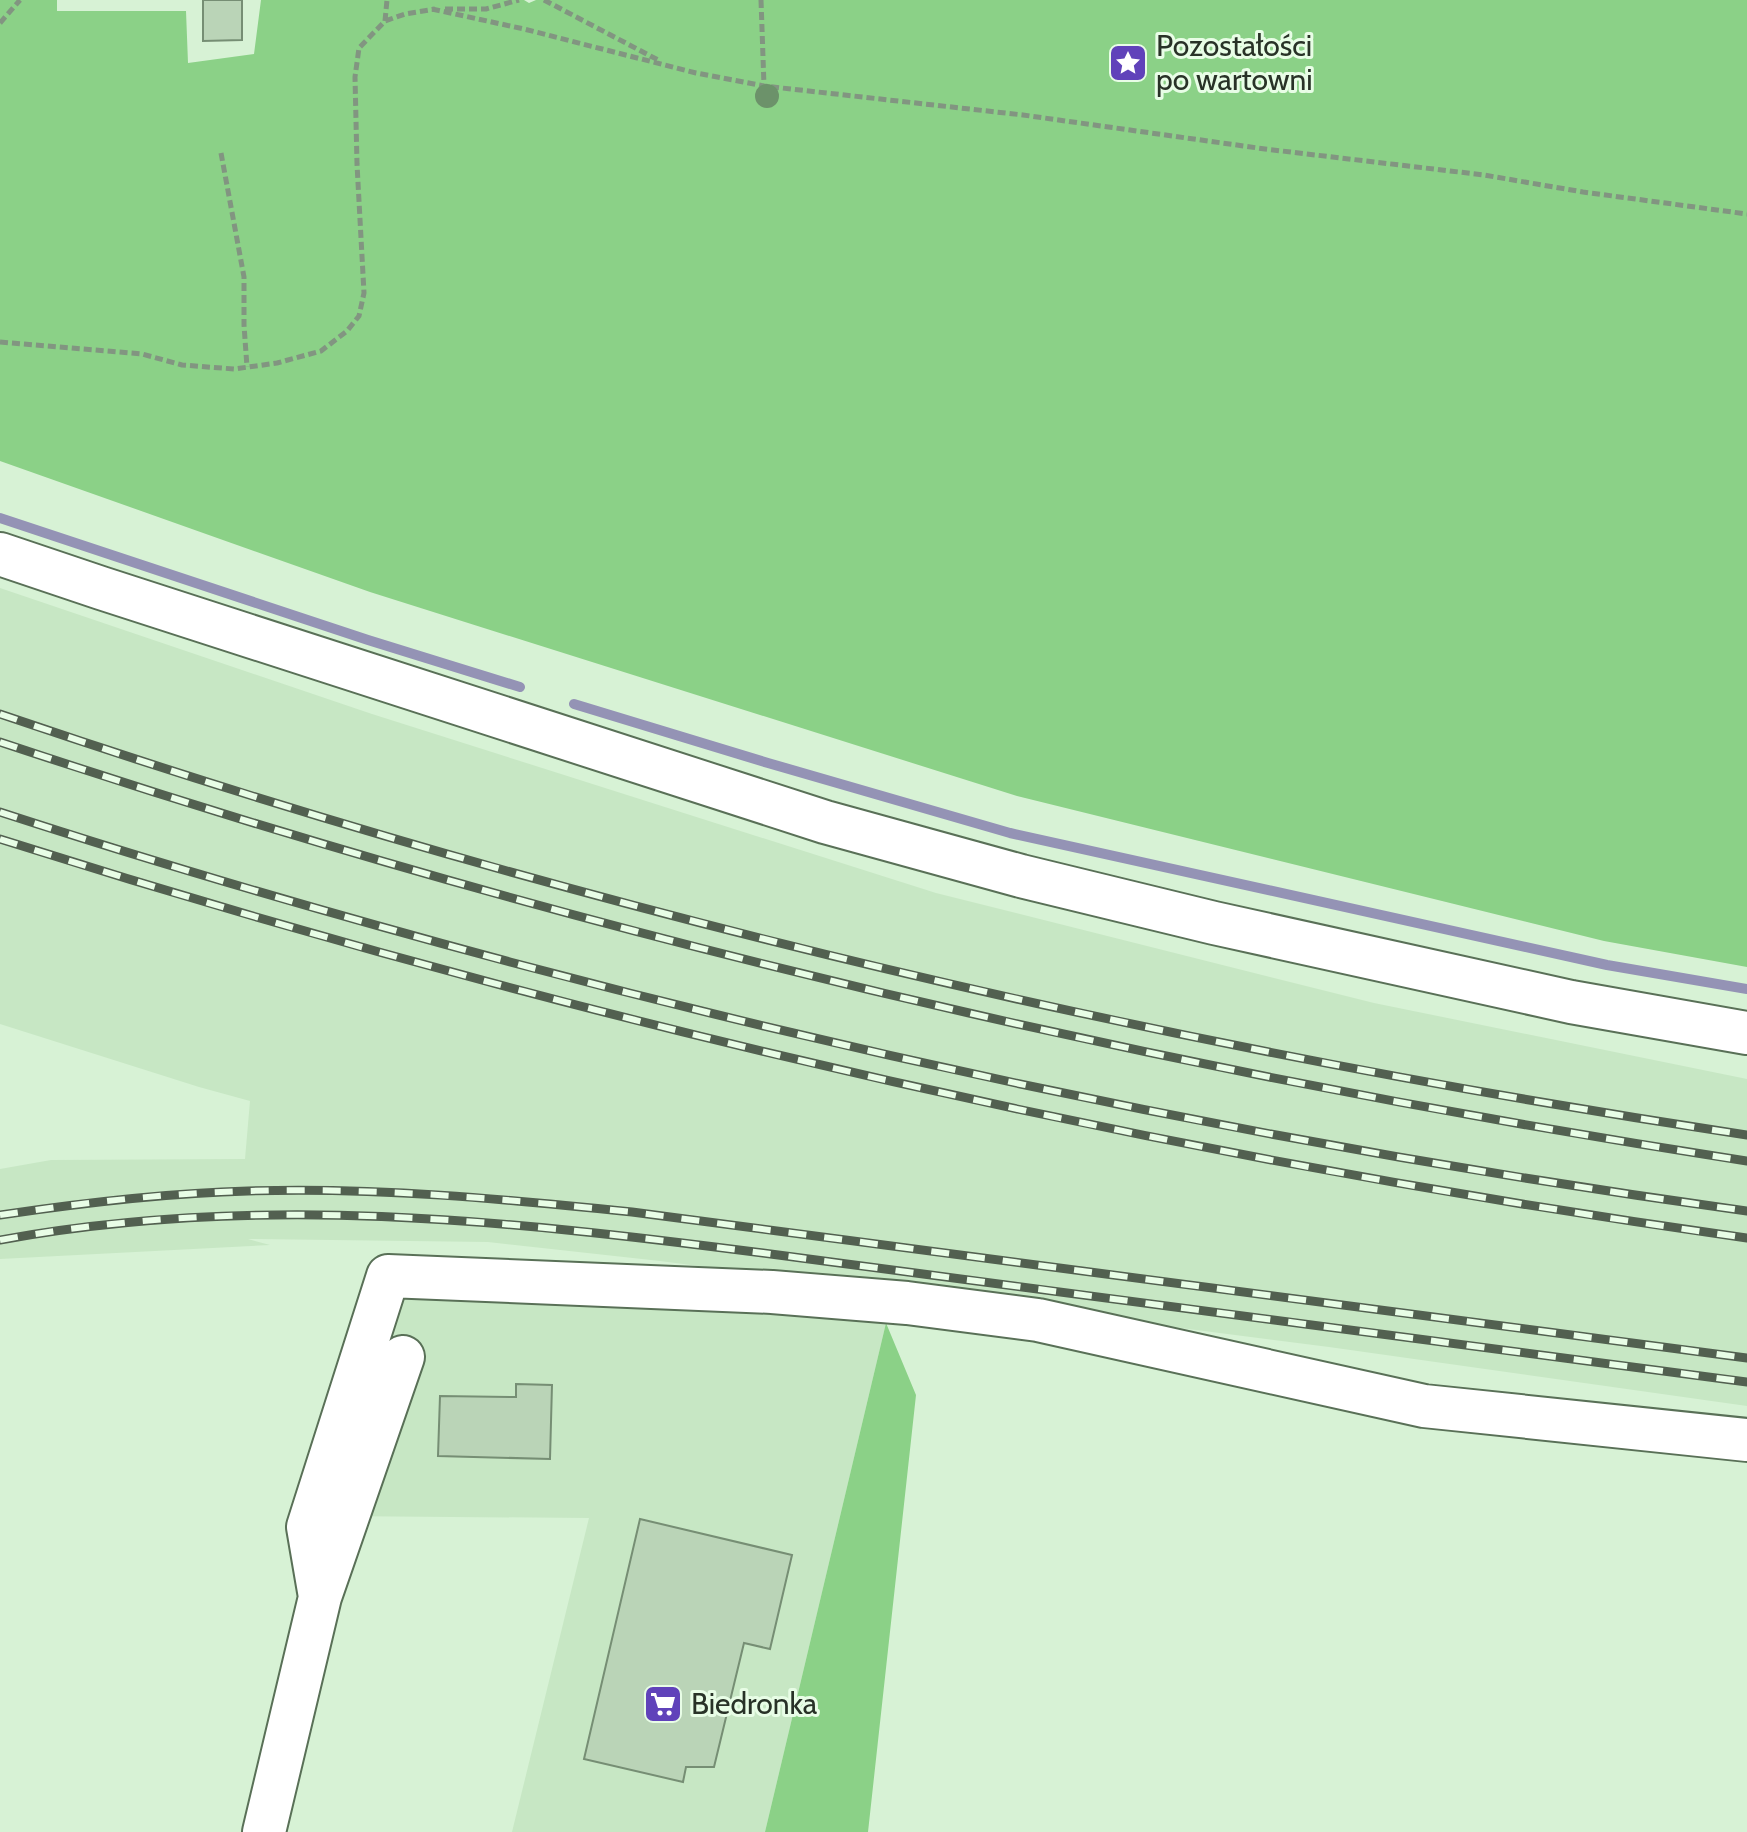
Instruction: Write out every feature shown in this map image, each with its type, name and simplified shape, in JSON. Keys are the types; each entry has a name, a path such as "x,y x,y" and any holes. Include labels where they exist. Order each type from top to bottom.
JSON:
{"street":[{"path":"0,554 825,822 1021,876 1214,923 1571,1002 1747,1033"},
{"path":"320,1597 308,1527 388,1276 772,1292 907,1303 1038,1320 1424,1406 1747,1440"},
{"path":"264,1832 320,1597 403,1357"}],"path":[{"path":"0,23 20,0"},
{"path":"385,21 387,0"},
{"path":"0,342 142,354 182,365 234,369 277,363 321,351 347,331 359,316 364,293 355,77 359,48 385,21 405,14 432,9 486,9 519,0"},
{"path":"544,0 668,65"},
{"path":"761,0 764,86"},
{"path":"432,9 696,73 764,86 1023,115 1265,149 1484,175 1747,214"},
{"path":"221,153 244,277 247,367"}],"shaded area":[{"path":"0,588 372,714 936,893 1374,1003 1747,1079 1747,1406 1329,1347 660,1261 488,1242 248,1239 270,1245 0,1259 0,1169 51,1160 245,1159 250,1101 0,1024"},
{"path":"399,1287 886,1304 886,1323 765,1832 512,1832 589,1518 335,1516"}],"green space":[{"path":"0,0 57,0 57,11 186,11 188,63 254,54 261,0 524,0 529,3 536,0 1747,0 1747,967 1604,941 1017,796 370,592 0,461"},
{"path":"886,1323 916,1395 868,1832 765,1832"}],"building":[{"path":"203,0 242,0 242,40 203,41"},
{"path":"516,1384 552,1385 550,1459 438,1456 440,1396 516,1397"},
{"name":"Biedronka","path":"640,1519 792,1555 770,1649 744,1643 714,1767 686,1767 683,1782 584,1759"}],"waterway":[{"path":"0,518 520,687"},
{"path":"574,704 1010,833 1607,965 1747,989"}],"railway":[{"path":"0,714 214,784 429,849 646,909 864,964 1084,1014 1304,1059 1747,1135"},
{"path":"0,742 214,811 430,875 864,989 1084,1039 1304,1084 1525,1125 1747,1161"},
{"path":"0,812 382,927 816,1038 1125,1106 1280,1136 1747,1211"},
{"path":"0,839 214,905 430,966 647,1023 865,1075 1084,1123 1304,1166 1747,1238"},
{"path":"0,1215 124,1199 248,1191 392,1192 488,1199 632,1212 1747,1358"},
{"path":"0,1240 96,1226 192,1218 382,1216 476,1222 763,1253 1747,1382"}],"place":[{"name":"Pozostałości po wartowni","path":"1128,63"},
{"name":"Biedronka","path":"663,1704"}]}
